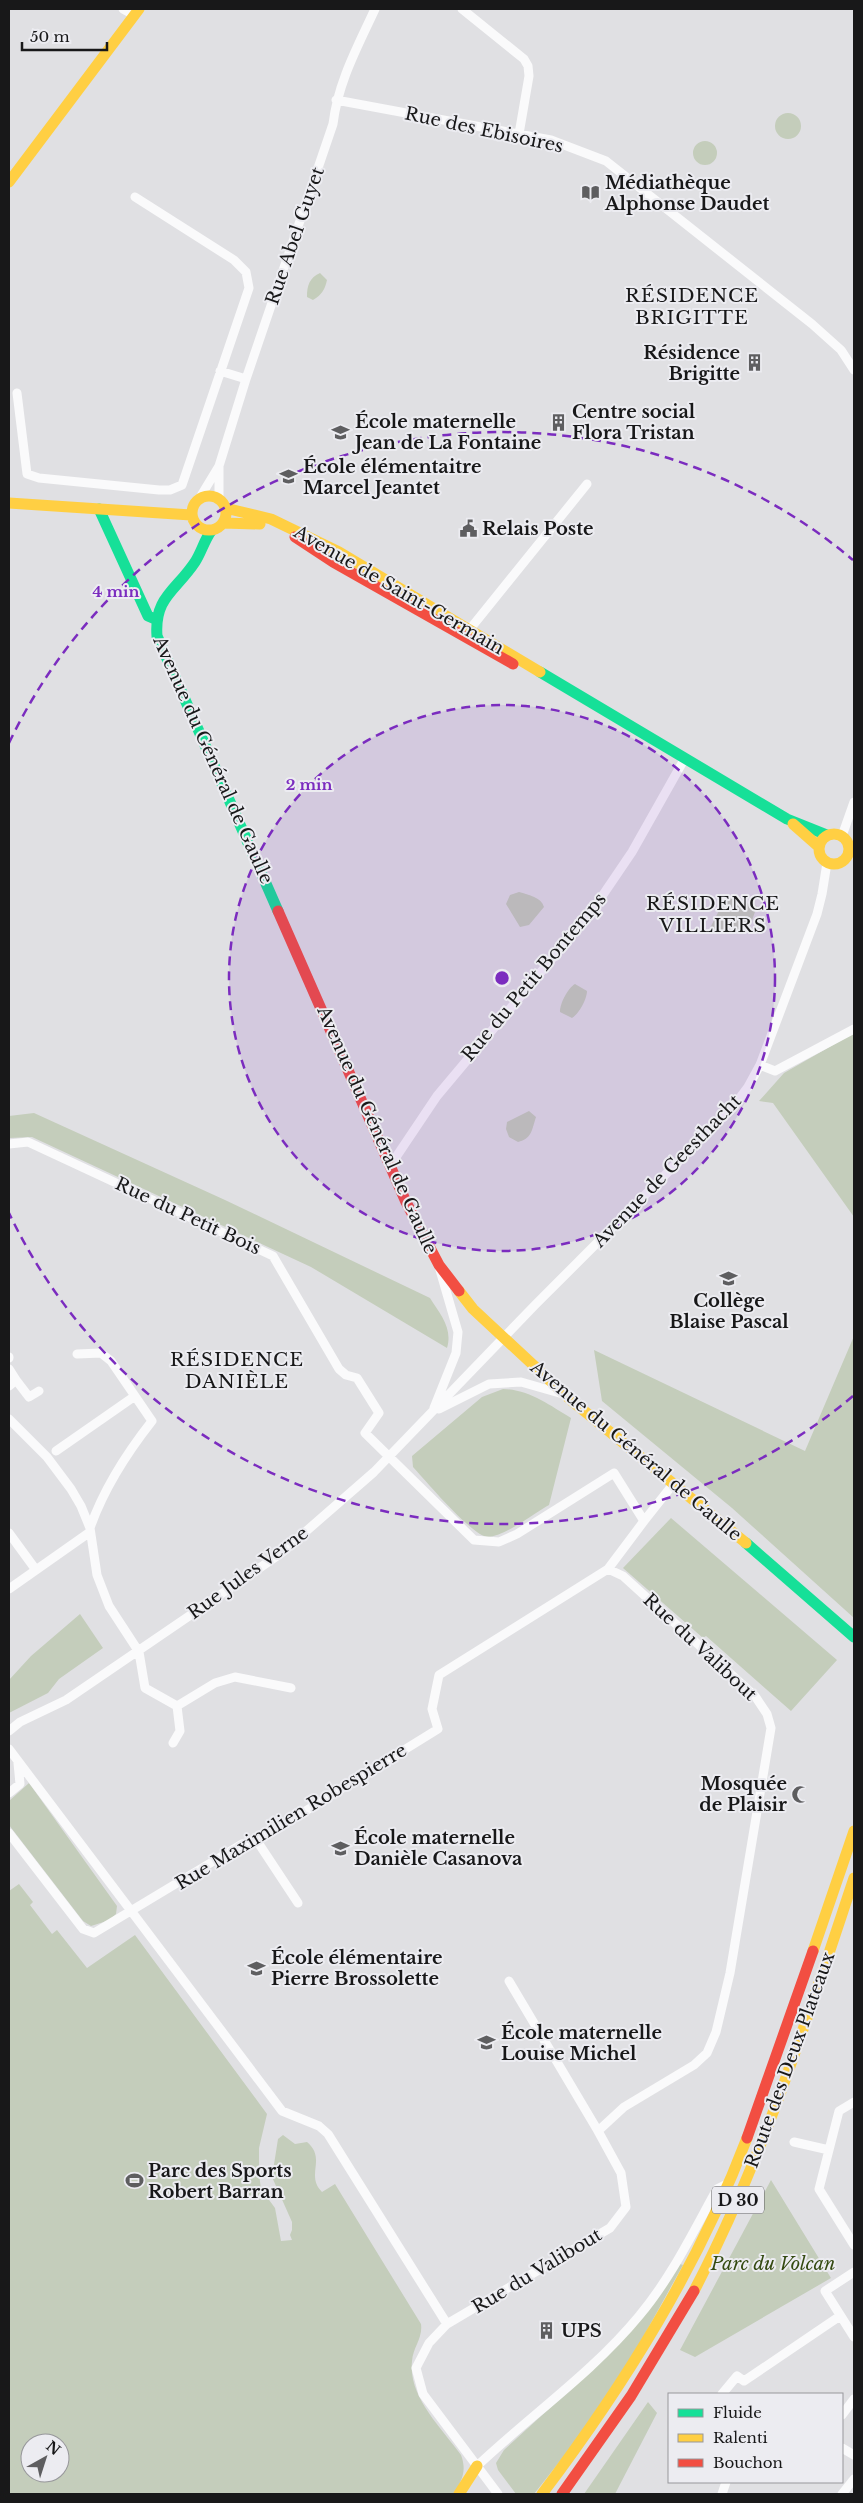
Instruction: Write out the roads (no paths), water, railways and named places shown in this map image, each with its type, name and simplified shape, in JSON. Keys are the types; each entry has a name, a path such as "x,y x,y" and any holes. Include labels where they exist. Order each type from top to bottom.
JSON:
{"main road":[{"path":"9,182 136,12"},
{"path":"198,527 211,531 223,523 222,503 209,496 199,499 193,506 191,515 198,527 203,542"},
{"path":"9,502 191,515"},
{"name":"Avenue de Saint-Germain","path":"222,503 288,526 339,552 468,633 494,654 564,688 788,819 827,835"},
{"name":"Avenue du Général de Gaulle","path":"99,509 148,616 155,619"},
{"name":"Avenue de Saint-Germain","path":"223,523 256,522 286,532 332,562 468,633"},
{"name":"Avenue du Général de Gaulle","path":"211,531 203,542 194,564 162,599 155,619 157,636 390,1166 439,1265 473,1309 566,1395 737,1535 854,1637"},
{"name":"Avenue de Saint-Germain","path":"788,819 818,846"},
{"path":"827,835 842,836 848,844 851,856 842,863 826,863 820,856 818,846 827,835"},
{"name":"Route des Deux Plateaux","path":"542,2494 594,2425 656,2329 685,2275 729,2182 764,2094 854,1831"},
{"name":"Route des Deux Plateaux","path":"562,2494 612,2426 663,2347 698,2284 729,2220 765,2136 854,1878"},
{"path":"459,2494 477,2466"}],"street":[{"path":"123,9 136,12"},
{"name":"Rue Abel Guyet","path":"199,499 219,466 246,379 333,124 336,100 375,9"},
{"path":"462,9 524,59 528,66 529,76 519,134"},
{"name":"Rue des Ebisoires","path":"336,100 551,140 606,161 812,324 841,350 854,370"},
{"path":"17,393 27,474 39,478 170,490 182,485 249,288 246,272 234,260 135,197"},
{"path":"220,371 246,379"},
{"name":"Rue Abel Guyet","path":"219,466 222,503"},
{"path":"468,633 586,484"},
{"name":"Rue du Petit Bontemps","path":"390,1166 437,1096 592,911 632,852 685,758"},
{"path":"842,836 854,802"},
{"name":"Avenue de Geesthacht","path":"503,1338 732,1107 748,1087 760,1065 817,914 826,863"},
{"path":"760,1065 775,1071 854,1029"},
{"name":"Rue du Petit Bois","path":"9,1144 28,1142 273,1256 339,1369 346,1376 357,1378 379,1413 364,1433 389,1456"},
{"path":"432,1413 456,1353 458,1332 439,1265"},
{"name":"Rue Jules Verne","path":"9,1731 20,1722 66,1700 280,1554 374,1472 503,1338"},
{"path":"9,1589 90,1530 100,1499 131,1447 152,1421 111,1361 101,1353 77,1354"},
{"path":"9,1369 12,1383 29,1397 39,1391"},
{"path":"432,1413 489,1384 520,1382 566,1395"},
{"path":"56,1451 135,1396"},
{"path":"9,1418 47,1457 72,1489 90,1530 97,1575 108,1606 139,1652 145,1688 177,1706"},
{"path":"389,1456 474,1540 487,1543 499,1542 517,1534 614,1473 644,1521"},
{"path":"608,1569 674,1483"},
{"path":"81,1506 100,1499"},
{"path":"9,1533 36,1570"},
{"name":"Rue Maximilien Robespierre","path":"9,1833 83,1929 94,1933 132,1912 242,1844 257,1841 438,1729 432,1709 439,1675 608,1569"},
{"name":"Rue du Valibout","path":"598,2131 624,2107 694,2065 708,2053 716,2032 730,1973 771,1728 767,1714 756,1696 623,1576 608,1569"},
{"path":"177,1706 215,1683 235,1677 291,1688"},
{"path":"173,1743 180,1731 177,1706"},
{"path":"9,1749 282,2111 318,2126 328,2134 447,2324"},
{"path":"9,1793 20,1784 18,1763"},
{"path":"257,1841 298,1903"},
{"path":"9,1850 17,1844"},
{"name":"Rue du Valibout","path":"498,2494 423,2394 416,2368 429,2343 447,2324 610,2228 626,2207 621,2173 509,1981"},
{"path":"854,2102 839,2111 819,2189 854,2245"},
{"path":"794,2142 829,2150"},
{"name":"Route des Deux Plateaux","path":"477,2466 568,2389 640,2315 671,2272 717,2189 729,2182"},
{"path":"854,2272 826,2291 854,2337"},
{"path":"723,2393 737,2376 744,2381 840,2316"},
{"path":"843,2414 854,2399"},
{"path":"843,2449 854,2455"},
{"path":"842,2494 854,2479"}],"place":[{"name":"Médiathèque Alphonse Daudet","path":"591,193"},
{"name":"Résidence Brigitte","path":"754,363"},
{"name":"Centre social Flora Tristan","path":"558,422"},
{"name":"École maternelle Jean de La Fontaine","path":"341,432"},
{"name":"École élémentaitre Marcel Jeantet","path":"289,477"},
{"name":"Relais Poste","path":"468,529"},
{"name":"Collège Blaise Pascal","path":"729,1278"},
{"name":"Mosquée de Plaisir","path":"801,1794"},
{"name":"École maternelle Danièle Casanova","path":"340,1848"},
{"name":"École élémentaire Pierre Brossolette","path":"257,1968"},
{"name":"École maternelle Louise Michel","path":"487,2043"},
{"name":"Parc des Sports Robert Barran","path":"134,2181"},
{"name":"UPS","path":"547,2331"}],"district":[{"name":"RÉSIDENCE BRIGITTE","path":"692,306"},
{"name":"RÉSIDENCE VILLIERS","path":"713,914"},
{"name":"RÉSIDENCE DANIÈLE","path":"237,1370"}],"park label":[{"name":"Parc du Volcan","path":"773,2264"}]}
